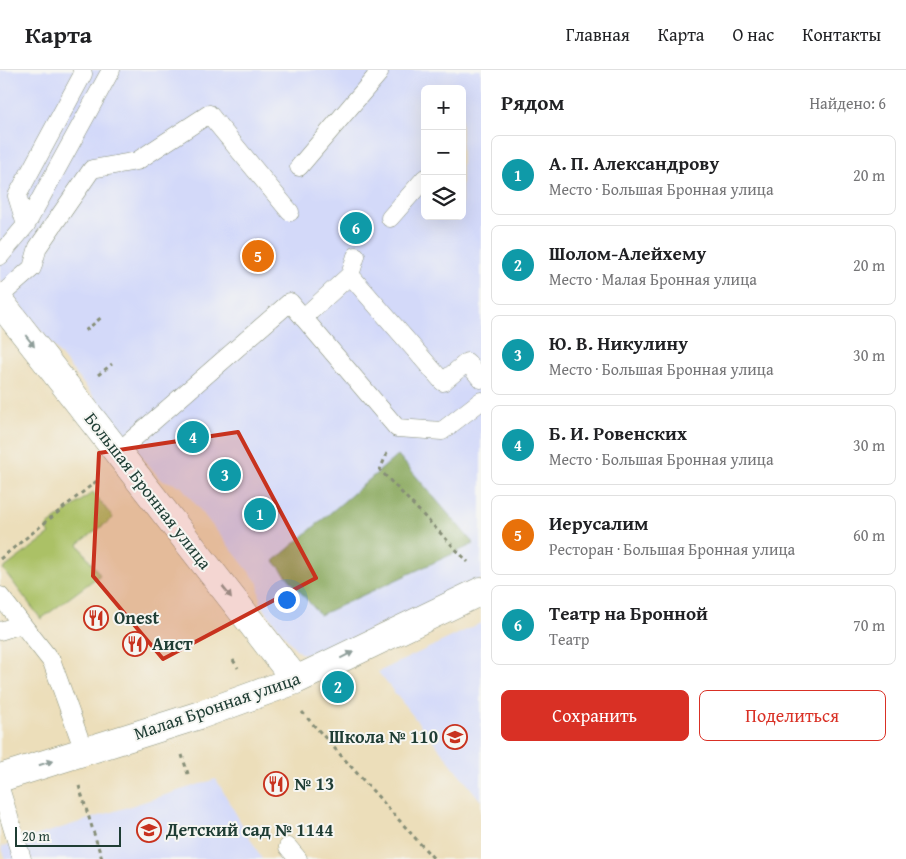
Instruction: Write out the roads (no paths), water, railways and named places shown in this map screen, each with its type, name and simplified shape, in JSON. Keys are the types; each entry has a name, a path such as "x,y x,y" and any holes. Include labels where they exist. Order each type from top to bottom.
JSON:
{"street":[{"name":"Большая Бронная улица","path":"0,302 111,462 296,680"},
{"name":"Малая Бронная улица","path":"0,778 200,715 296,680 477,579"}],"lane":[{"path":"26,225 17,196 83,74 82,70"},
{"path":"0,256 26,225 111,70"},
{"path":"300,167 379,73 376,70"},
{"path":"0,296 32,268 38,247 92,169 137,161 209,114 290,212"},
{"path":"390,218 421,183"},
{"path":"303,318 350,275 356,256"},
{"path":"350,275 443,382 467,362 481,379"},
{"path":"111,462 290,302 397,428 442,431 481,400"},
{"path":"0,596 52,662 84,751"},
{"path":"0,631 22,624"},
{"path":"0,788 22,859"}],"place":[{"name":"Театр на Бронной","path":"356,228"},
{"name":"Иерусалим","path":"258,256"},
{"name":"Б. И. Ровенских","path":"193,437"},
{"name":"Ю. В. Никулину","path":"225,475"},
{"name":"А. П. Александрову","path":"260,514"},
{"name":"Onest","path":"96,618"},
{"name":"Аист","path":"135,644"},
{"name":"Шолом-Алейхему","path":"338,687"},
{"name":"Школа № 110","path":"455,737"},
{"name":"№ 13","path":"276,784"},
{"name":"Детский сад № 1144","path":"149,830"}]}
